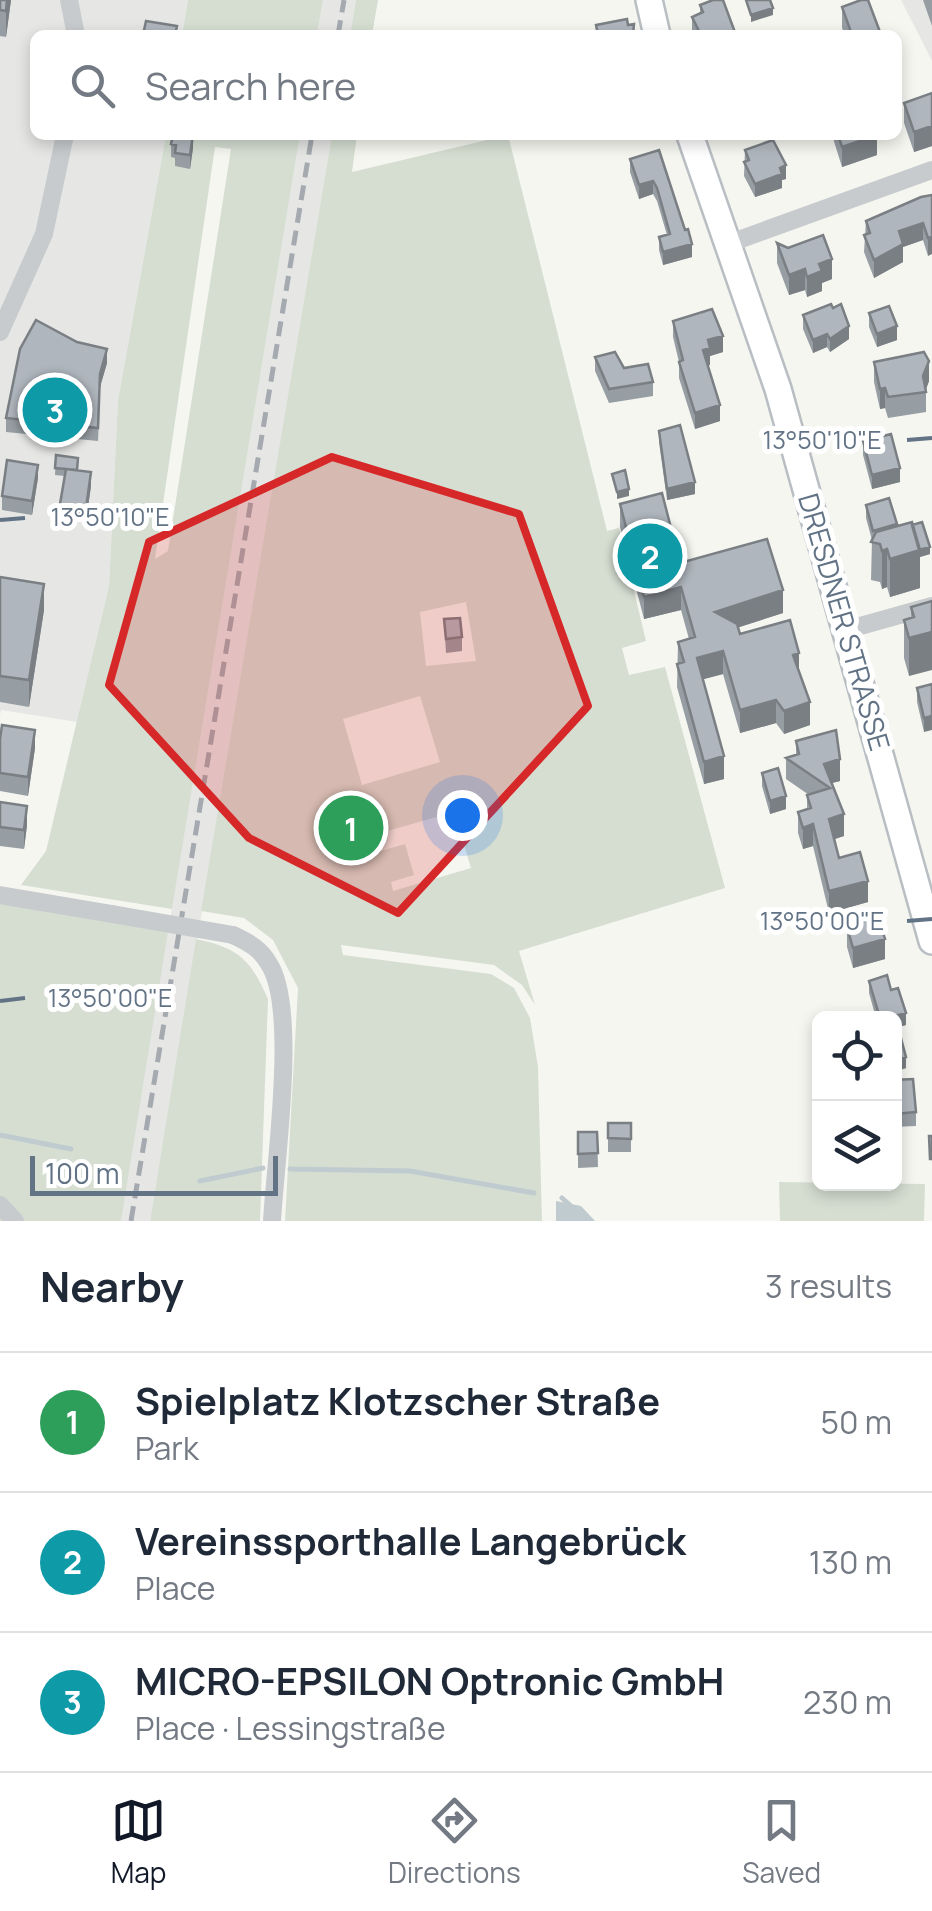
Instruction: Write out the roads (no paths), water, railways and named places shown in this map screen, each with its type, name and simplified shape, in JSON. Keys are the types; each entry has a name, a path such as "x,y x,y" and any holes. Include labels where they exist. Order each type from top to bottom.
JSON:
{"main road":[{"path":"649,0 656,30"},
{"name":"DRESDNER STRASSE","path":"692,140 778,389 925,891 932,940"}],"street":[{"path":"69,0 75,30"},
{"path":"0,332 44,234 64,140"},
{"path":"730,242 932,170"},
{"path":"846,630 932,606"},
{"path":"0,896 233,935 253,945 270,965 280,992 284,1020 272,1221"},
{"path":"0,1206 15,1221"}],"waterway":[{"path":"0,1135 71,1149"},
{"path":"200,1181 263,1168"},
{"path":"290,1169 410,1171 534,1193"},
{"path":"562,1198 571,1206"}],"railway":[{"path":"339,30 344,0"},
{"path":"131,1221 311,140"}],"place":[{"name":"MICRO-EPSILON Optronic GmbH","path":"55,410"},
{"name":"Vereinssporthalle Langebrück","path":"650,556"},
{"name":"Spielplatz Klotzscher Straße","path":"351,828"}]}
